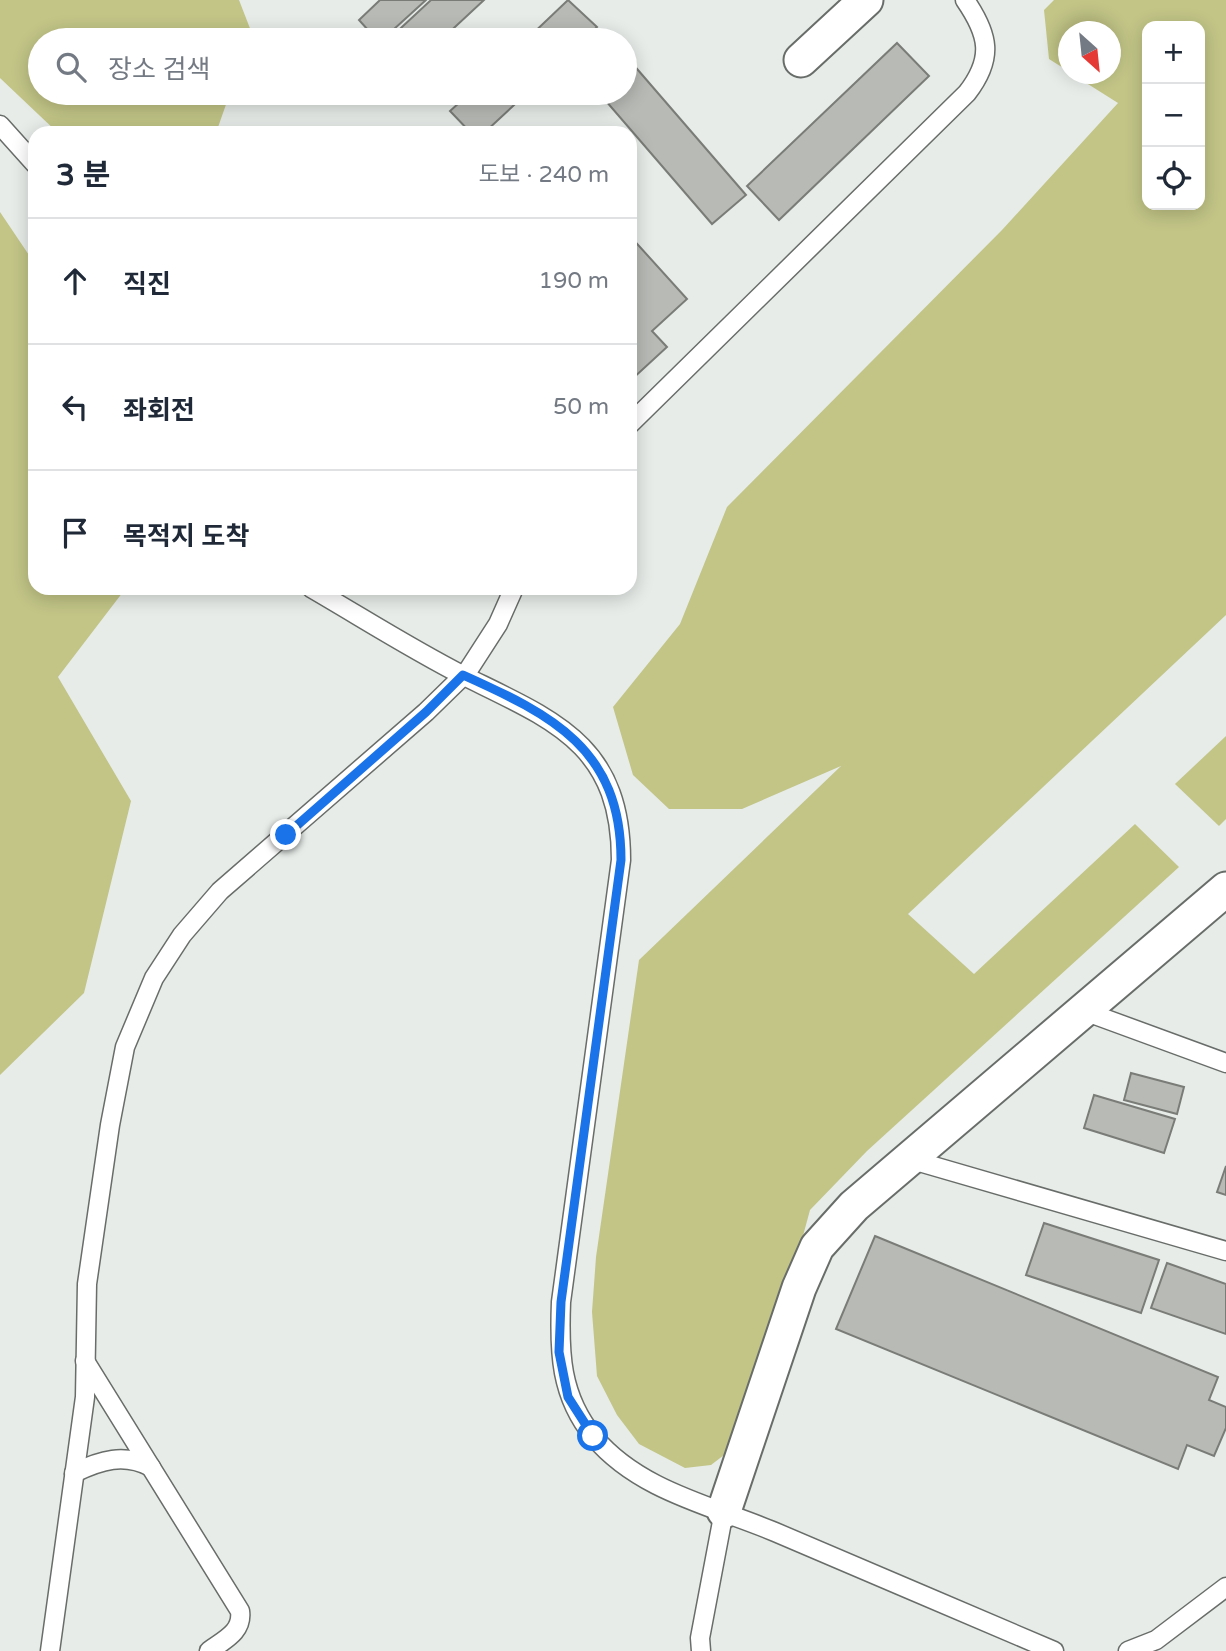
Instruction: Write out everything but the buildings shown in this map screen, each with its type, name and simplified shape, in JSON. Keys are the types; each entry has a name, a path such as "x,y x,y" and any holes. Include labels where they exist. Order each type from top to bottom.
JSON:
{"street":[{"path":"801,60 866,0"},
{"path":"724,1511 799,1288 817,1247 854,1206 1226,889"}],"lane":[{"path":"637,417 967,93 981,74 987,56 983,33 965,0"},
{"path":"0,125 28,156"},
{"path":"323,595 463,675 517,699 566,730 589,752 614,802 621,833 620,873 561,1302 559,1352 568,1397 593,1436 622,1466 653,1484 724,1511 1054,1651"},
{"path":"50,1651 85,1397 87,1284 110,1125 125,1047 154,978 182,935 220,891 426,712 463,675 498,624 511,595"},
{"path":"1084,1011 1226,1063"},
{"path":"909,1160 1226,1251"},
{"path":"85,1361 240,1611 242,1620 234,1633 209,1651"},
{"path":"74,1473 97,1461 112,1459 129,1458 151,1467"},
{"path":"701,1651 700,1639 724,1511"},
{"path":"1128,1651 1156,1640 1226,1587"}],"green space":[{"path":"0,0 239,0 250,28 28,28 28,105 0,78"},
{"path":"1054,0 1226,0 1226,615 908,914 974,974 1135,824 1179,867 867,1151 810,1210 781,1317 728,1452 711,1465 685,1468 639,1444 617,1415 597,1376 592,1312 596,1257 639,960 841,766 742,809 669,809 633,775 613,707 680,624 727,507 1002,230 1118,103 1088,84 1121,84 1121,21 1058,21 1058,65 1049,59 1044,10"},
{"path":"28,105 226,105 218,126 51,126"},
{"path":"0,212 28,254 28,595 121,595 58,677 131,801 84,993 0,1075"},
{"path":"1226,736 1226,819 1219,826 1175,784"}],"route":[{"path":"286,835 426,712 463,675 517,699 566,730 589,752 601,775 614,802 621,833 621,860 561,1302 559,1352 568,1397 593,1436"}]}
